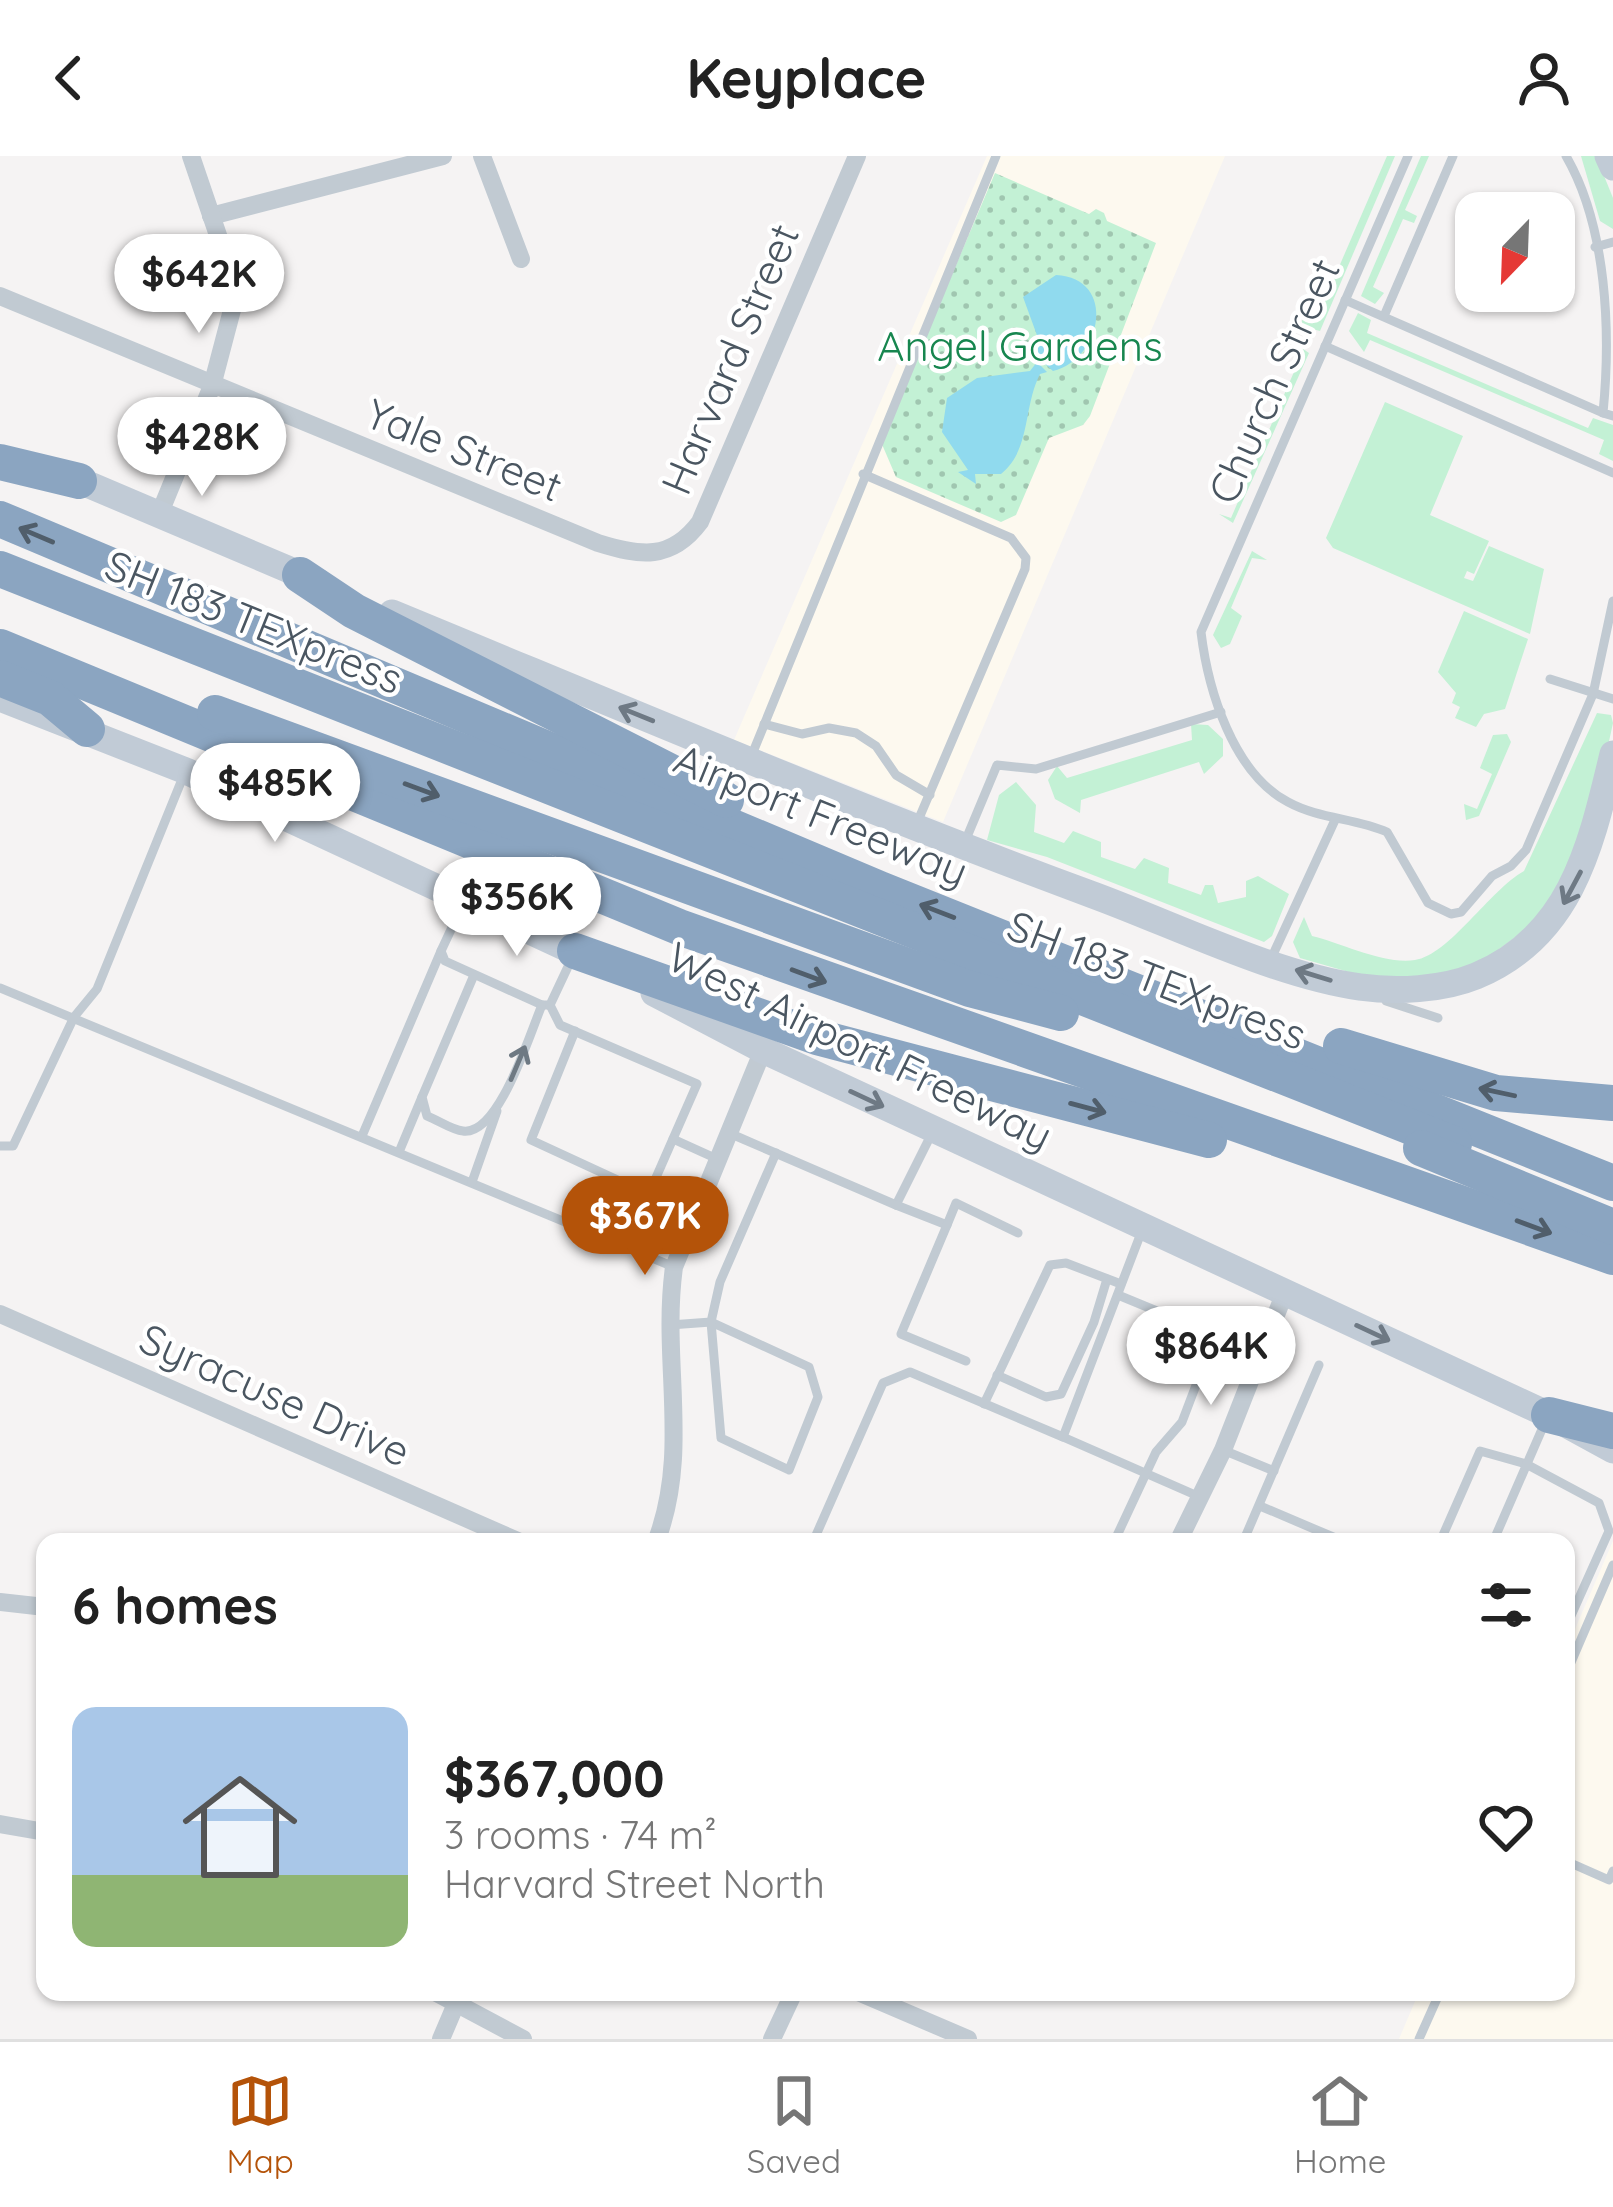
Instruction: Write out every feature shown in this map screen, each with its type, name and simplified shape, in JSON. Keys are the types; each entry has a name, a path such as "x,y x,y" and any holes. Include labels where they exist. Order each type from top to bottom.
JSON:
{"highway":[{"path":"0,462 79,481"},
{"name":"Airport Freeway","path":"0,519 880,889 1163,999 1613,1184"},
{"name":"SH 183 TEXpress","path":"0,569 1613,1209"},
{"path":"300,575 354,611 805,838 880,889"},
{"name":"SH 183 TEXpress","path":"0,587 1613,1227"},
{"path":"0,626 241,723 862,950 970,988 1087,1020"},
{"path":"0,647 679,927 1015,1050 1613,1257"},
{"path":"0,678 50,698 87,729"},
{"path":"575,951 817,1037 1342,1179 1462,1201"},
{"path":"1163,999 1283,1026 1496,1093 1613,1103"},
{"path":"1549,1415 1613,1431"}],"main road":[{"path":"1608,156 1613,167"},
{"path":"0,447 915,828 1270,961 1358,987 1405,988 1464,980 1506,960 1539,933 1564,905 1584,864 1613,754"},
{"name":"West Airport Freeway","path":"0,698 186,771 465,899 763,1050 1549,1415 1613,1450"}],"street":[{"path":"159,515 212,386 237,291 191,156"},
{"path":"211,216 442,156"},
{"path":"482,156 521,259"},
{"name":"Harvard Street","path":"638,556 680,544 700,522 857,156"},
{"name":"Yale Street","path":"0,296 638,556"},
{"path":"658,1533 677,1459 670,1325 674,1267 763,1050"},
{"path":"1182,1533 1223,1450 1285,1292"},
{"name":"Syracuse Drive","path":"0,1314 499,1533"},
{"path":"0,1602 36,1606"},
{"path":"0,1824 36,1830"},
{"path":"441,2039 457,2001"},
{"path":"465,2001 523,2039"},
{"path":"772,2039 790,2001"},
{"path":"879,2001 968,2039"}],"lane":[{"path":"749,760 996,156"},
{"name":"Church Street","path":"1221,712 1201,632 1408,156"},
{"path":"1384,316 1453,156"},
{"path":"1345,300 1608,414 1603,295 1579,178 1566,156"},
{"path":"1595,247 1613,242"},
{"path":"1325,346 1613,473"},
{"path":"863,474 1011,538 1025,558 1025,569 915,828"},
{"path":"963,847 998,765 1036,769 1221,712 1249,767 1285,801 1335,820 1387,832 1428,903 1451,914 1461,912 1492,876 1526,850 1593,694 1613,601"},
{"path":"1550,679 1613,699"},
{"path":"764,724 802,734 829,728 856,733 876,746 896,775 930,795"},
{"path":"0,1147 14,1146 74,1017 97,988 186,771"},
{"path":"1270,961 1335,820"},
{"path":"362,1136 465,899"},
{"path":"441,951 445,961 546,1005 560,1024 697,1084 626,1246"},
{"path":"472,1182 497,1111 575,951"},
{"path":"399,1152 474,974"},
{"path":"1358,987 1438,1018"},
{"path":"0,988 674,1267"},
{"path":"575,1031 531,1140 648,1194"},
{"path":"422,1097 428,1116 462,1131 476,1130 497,1111"},
{"path":"896,1205 933,1130"},
{"path":"727,1132 947,1225"},
{"path":"673,1139 716,1158"},
{"path":"670,1325 711,1322 809,1366 818,1397 789,1470 721,1438 711,1322 720,1282 776,1153"},
{"path":"966,1361 901,1334 956,1203 1018,1233"},
{"path":"1063,1437 1143,1228"},
{"path":"985,1404 1050,1265 1066,1263 1107,1279 1119,1290 1215,1335 1182,1422 1144,1474 1118,1533"},
{"path":"997,1375 1046,1397 1061,1394 1094,1322 1107,1279"},
{"path":"1209,1351 1254,1370"},
{"path":"1247,1533 1319,1365"},
{"path":"817,1533 883,1383 910,1372 1200,1497"},
{"path":"1497,1533 1549,1415"},
{"path":"1223,1450 1274,1471"},
{"path":"1444,1533 1480,1451 1526,1465 1599,1503 1609,1532 1575,1607"},
{"path":"1260,1506 1324,1533"},
{"path":"1575,1653 1613,1564"},
{"path":"1575,1864 1612,1877"},
{"path":"1419,2039 1436,2001"}],"shaded area":[{"path":"987,156 1225,156 943,822 734,740"},
{"path":"1613,1541 1613,2039 1399,2039 1415,2001 1575,2001 1575,1629"}],"green space":[{"path":"1387,156 1395,156 1320,331 1300,326 1307,308 1319,313"},
{"path":"1421,156 1429,156 1405,210 1417,216 1414,223 1403,219 1373,287 1384,293 1375,304 1361,296"},
{"path":"1581,156 1596,156 1613,198 1613,229 1600,221"},
{"name":"Angel Gardens","path":"995,173 1089,214 1096,209 1107,221 1156,243 1090,416 1083,425 1049,438 1016,515 1001,522 896,477 881,442"},
{"path":"1358,313 1371,320 1367,333 1588,428 1593,418 1613,425 1613,461 1599,454 1604,440 1370,340 1364,352 1349,331"},
{"path":"1293,342 1309,353 1233,523 1219,514 1231,518 1303,351"},
{"path":"1385,402 1463,436 1430,515 1489,541 1474,574 1467,571 1464,578 1473,581 1489,546 1544,569 1530,634 1333,548 1326,538"},
{"path":"1252,551 1267,560 1252,558 1231,608 1242,616 1230,644 1221,648 1213,635"},
{"path":"1464,611 1528,639 1505,709 1484,714 1476,727 1455,718 1460,707 1452,703 1456,693 1438,672"},
{"path":"1597,713 1611,715 1613,723 1587,843 1546,915 1466,973 1387,983 1300,958 1293,942 1304,917 1312,936 1377,956 1415,960 1442,947 1524,871"},
{"path":"1191,724 1208,725 1223,739 1223,756 1204,774 1199,762 1081,800 1080,813 1055,799 1048,780 1057,766 1067,778 1192,740"},
{"path":"1507,734 1511,742 1479,816 1466,820 1464,804 1477,809 1492,774 1480,768 1493,735"},
{"path":"1016,782 1036,805 1034,832 1064,843 1073,831 1101,842 1101,857 1135,869 1144,858 1169,868 1168,883 1201,895 1205,885 1213,885 1218,903 1246,897 1246,881 1258,876 1289,894 1272,936 1264,942 1047,857 987,840 999,795"}],"water":[{"path":"1056,275 1075,279 1088,290 1096,320 1083,351 1070,364 1053,371 1038,358 1038,338 1023,297"},
{"path":"1037,362 1047,372 1040,374 1035,387 1017,453 1001,474 975,474 976,484 958,472 968,470 942,432 947,398 977,378 1030,371"}]}
